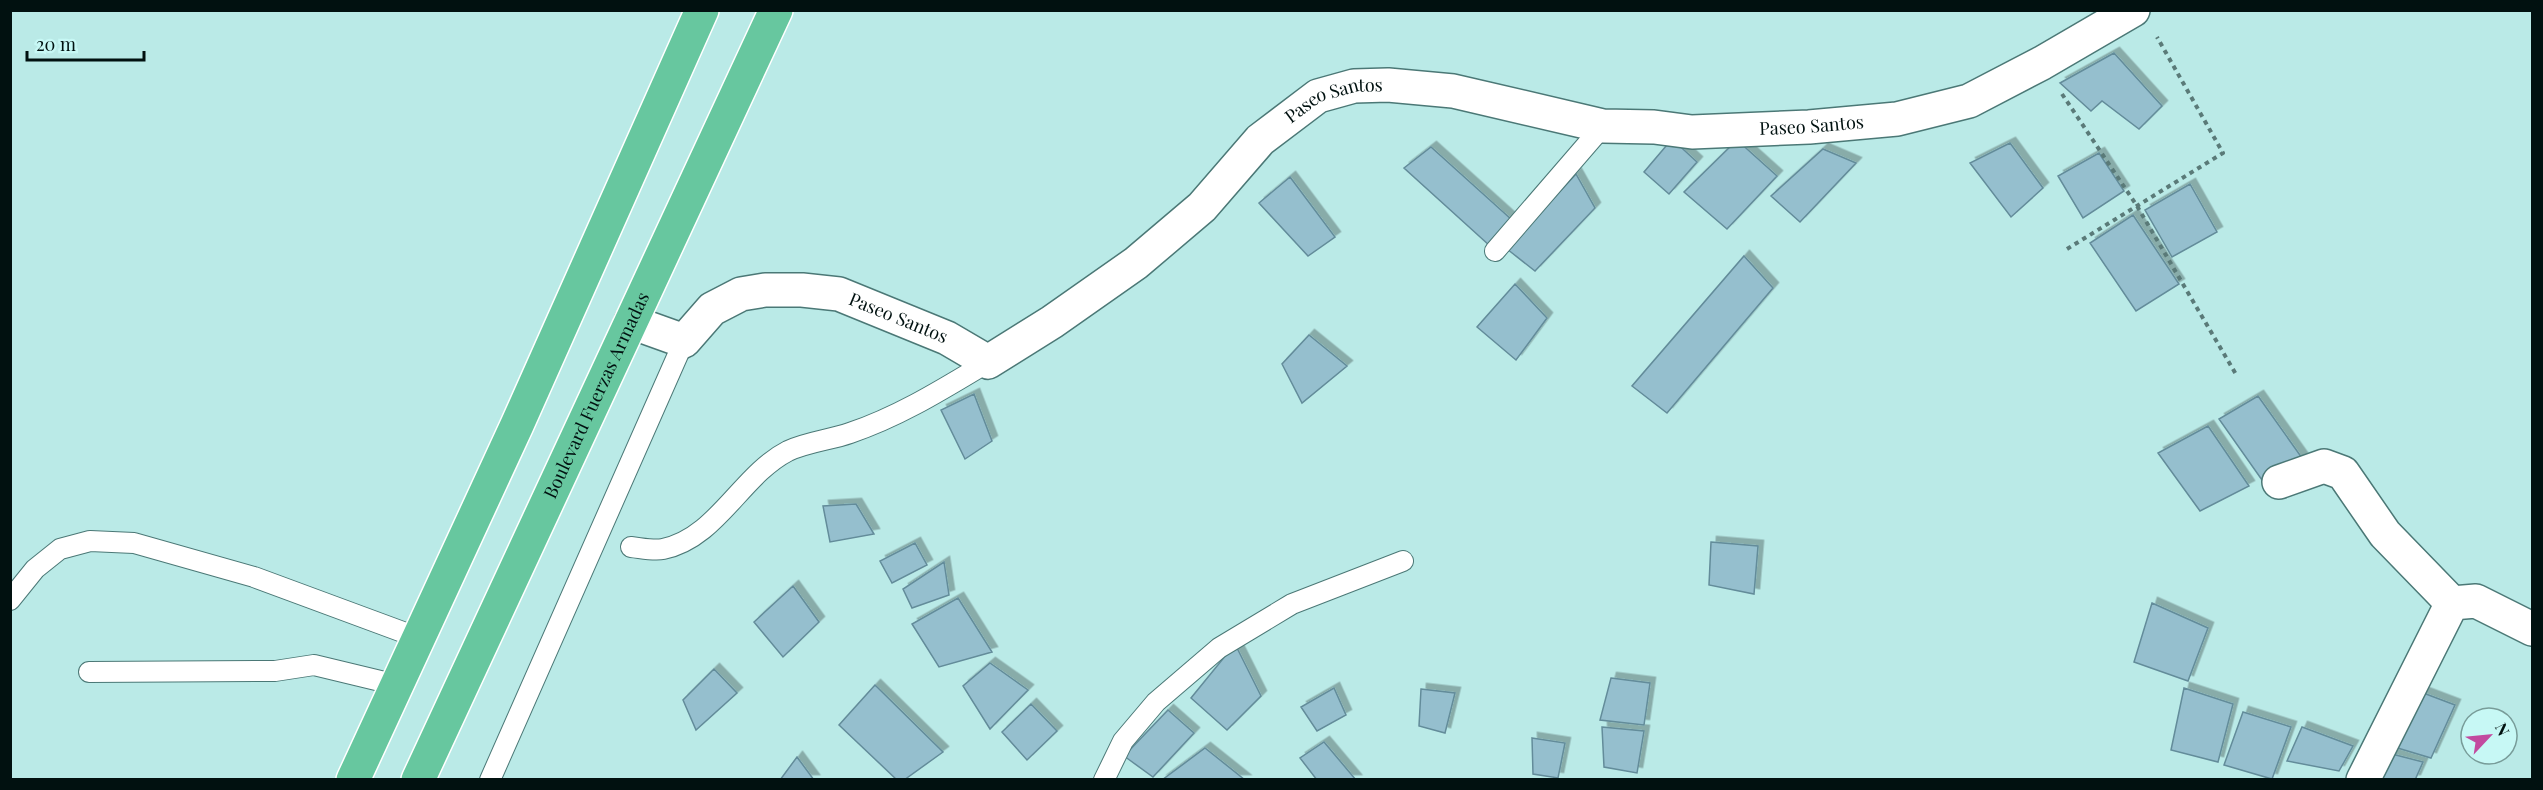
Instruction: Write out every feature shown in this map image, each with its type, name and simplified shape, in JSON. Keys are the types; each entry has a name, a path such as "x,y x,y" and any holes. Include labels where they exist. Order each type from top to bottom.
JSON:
{"highway":[{"path":"353,780 512,435 702,10"},
{"name":"Boulevard Fuerzas Armadas","path":"418,780 776,10"}],"street":[{"name":"Paseo Santos","path":"684,341 712,309 741,294 765,290 802,290 839,294 947,338 988,362 1052,322 1136,263 1202,207 1260,140 1318,96 1354,86 1388,85 1442,90 1603,126 1654,127 1692,132 1809,128 1897,119 1969,101 2042,63 2143,21"},
{"path":"632,322 684,341"},
{"path":"2279,482 2324,466 2343,473 2385,534 2452,603"},
{"path":"2452,603 2476,601 2532,629"},
{"path":"2363,780 2452,603"}],"lane":[{"path":"1495,251 1603,126"},
{"path":"490,780 684,341"},
{"path":"631,548 663,550 692,537 715,518 749,479 788,451 850,433 914,407 988,362"},
{"path":"10,600 35,569 60,549 90,541 134,543 254,577 419,638"},
{"path":"1104,780 1123,741 1156,702 1219,648 1292,604 1403,561"},
{"path":"89,672 275,671 314,665 397,685"}],"path":[{"path":"2067,249 2223,153 2143,21"},
{"path":"2042,63 2137,206 2237,376"}],"building":[{"path":"2114,53 2162,106 2139,129 2102,101 2091,111 2060,83"},
{"path":"1672,139 1697,162 1669,194 1644,172"},
{"path":"1737,140 1777,176 1727,229 1684,192"},
{"path":"2010,143 2043,188 2011,217 1970,163"},
{"path":"1431,147 1512,220 1490,246 1404,168"},
{"path":"1823,149 1856,163 1800,222 1771,196"},
{"path":"2099,153 2124,191 2083,218 2058,176"},
{"path":"1576,174 1595,208 1535,271 1507,249"},
{"path":"1290,177 1335,237 1308,256 1259,203"},
{"path":"2190,184 2217,232 2172,257 2145,210"},
{"path":"2133,215 2179,284 2136,311 2090,243"},
{"path":"1744,256 1773,288 1667,413 1632,386"},
{"path":"1515,284 1547,318 1516,360 1477,327"},
{"path":"1309,335 1347,366 1302,403 1282,364"},
{"path":"974,394 992,441 965,459 941,410"},
{"path":"2258,396 2302,458 2262,480 2219,419"},
{"path":"2208,426 2249,486 2200,511 2158,453"},
{"path":"856,504 874,534 830,542 823,506"},
{"path":"1711,542 1758,546 1754,594 1709,585"},
{"path":"915,543 927,565 892,583 880,561"},
{"path":"944,562 949,595 912,608 903,589"},
{"path":"793,586 819,622 783,657 754,622"},
{"path":"958,598 992,652 939,667 912,624"},
{"path":"2152,603 2208,628 2188,681 2134,662"},
{"path":"1235,644 1261,696 1227,730 1191,698"},
{"path":"990,663 1028,690 990,729 963,686"},
{"path":"714,669 737,693 696,730 683,700"},
{"path":"1611,678 1650,683 1644,725 1600,720"},
{"path":"875,685 943,752 904,780 897,780 839,725"},
{"path":"1334,688 1346,715 1317,731 1301,707"},
{"path":"2184,688 2233,704 2218,762 2171,750"},
{"path":"1421,689 1455,693 1445,733 1419,726"},
{"path":"2418,691 2455,705 2431,758 2391,746"},
{"path":"1031,704 1057,731 1027,760 1002,732"},
{"path":"1168,710 1194,733 1153,777 1124,756"},
{"path":"2243,712 2291,727 2272,779 2224,765"},
{"path":"1602,727 1644,731 1637,773 1604,767"},
{"path":"2302,727 2353,746 2339,771 2287,761"},
{"path":"1532,738 1565,743 1558,778 1533,774"},
{"path":"1324,742 1356,780 1317,780 1300,758"},
{"path":"1205,748 1245,780 1162,780"},
{"path":"2388,753 2423,762 2415,780 2376,780"},
{"path":"797,757 814,780 780,780"}]}
